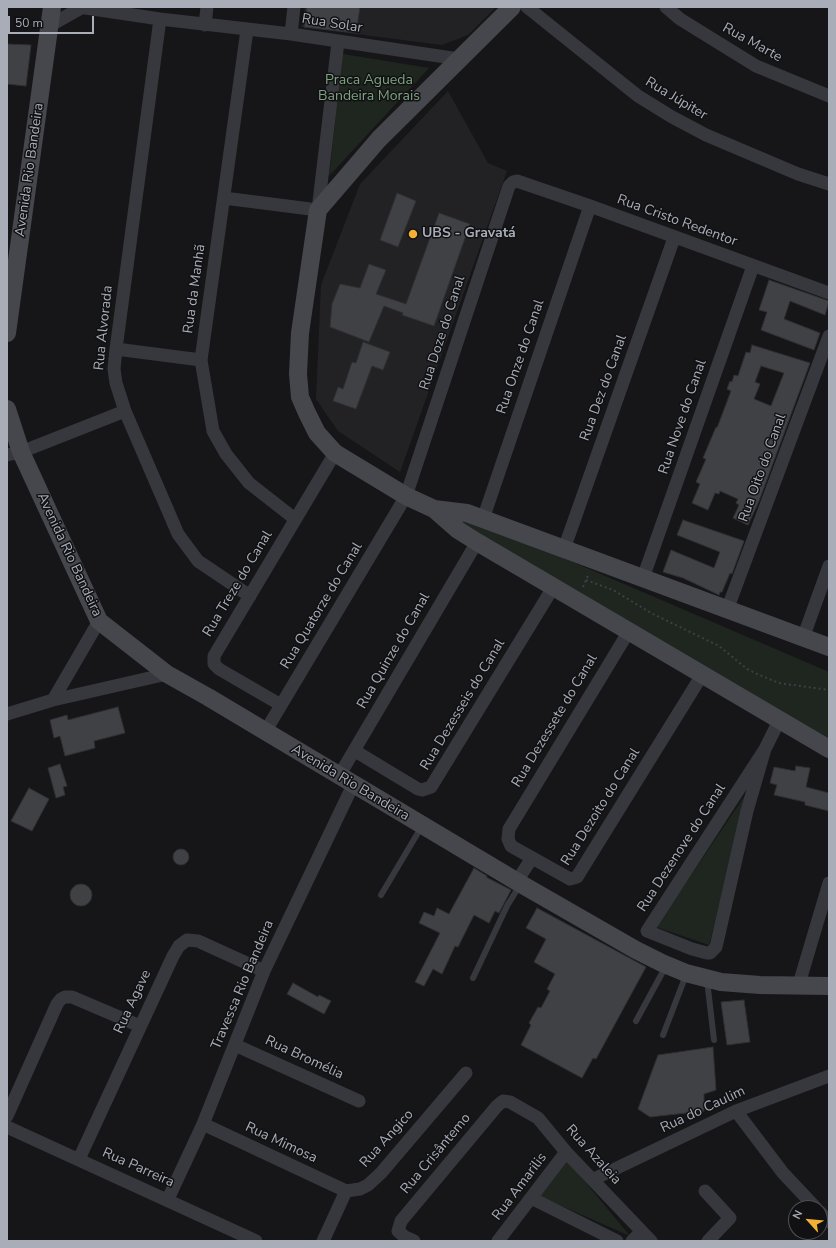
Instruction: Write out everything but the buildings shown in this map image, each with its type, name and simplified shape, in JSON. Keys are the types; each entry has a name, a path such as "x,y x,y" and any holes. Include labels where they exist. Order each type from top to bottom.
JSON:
{"street":[{"name":"Avenida Rio Bandeira","path":"7,333 10,299 52,7"},
{"path":"205,25 207,7"},
{"path":"291,34 294,7"},
{"path":"318,210 379,139 512,7"},
{"name":"Rua Júpiter","path":"527,7 638,96 672,117 706,135 798,174 829,184"},
{"name":"Rua Marte","path":"666,7 680,19 756,66 829,96"},
{"name":"Rua Solar","path":"49,26 80,8 121,10 160,19 291,34 460,59"},
{"name":"Rua Alvorada","path":"160,19 116,349 114,369 116,384 125,411 178,534 198,560 250,596"},
{"name":"Rua da Manhã","path":"248,30 201,360 213,431 226,454 249,483 295,519"},
{"path":"338,42 318,210 300,333 298,374 300,397 318,433 335,453 406,496 434,509 458,530 477,542 554,586 779,721 829,749"},
{"name":"Rua Cristo Redentor","path":"513,182 518,181 590,206 674,238 829,293"},
{"name":"Rua Doze do Canal","path":"406,496 509,186 513,182"},
{"path":"224,198 318,210"},
{"name":"Rua Onze do Canal","path":"483,519 590,206"},
{"name":"Rua Dez do Canal","path":"564,549 674,238"},
{"name":"Rua Nove do Canal","path":"643,578 753,266"},
{"name":"Rua Oito do Canal","path":"727,610 829,336"},
{"path":"116,349 201,360"},
{"name":"Avenida Rio Bandeira","path":"7,409 14,454 99,621 167,674 422,826 636,950 666,965 707,980 740,984 799,984 829,986"},
{"path":"14,454 125,411"},
{"name":"Rua Treze do Canal","path":"282,706 219,669 214,664 214,656 335,453"},
{"name":"Rua Quatorze do Canal","path":"265,732 282,706 406,496"},
{"path":"434,509 467,513 829,647"},
{"path":"494,552 492,543 494,537 498,531 505,527"},
{"name":"Rua Quinze do Canal","path":"346,781 355,751 477,542"},
{"path":"803,638 829,566"},
{"name":"Rua Dezesseis do Canal","path":"355,751 418,789 422,790 431,787 554,586"},
{"path":"53,700 99,621"},
{"name":"Rua Dezessete do Canal","path":"509,829 629,631"},
{"path":"7,714 53,700 167,674"},
{"name":"Rua Dezoito do Canal","path":"509,829 508,839 511,846 570,879 577,877 702,675"},
{"name":"Rua Dezenove do Canal","path":"765,749 747,811 716,947 710,953 706,953 692,949 647,930 765,749 779,721"},
{"name":"Travessa Rio Bandeira","path":"168,1199 203,1124 264,971 346,781"},
{"path":"519,882 532,858"},
{"path":"799,984 829,883"},
{"name":"Rua Agave","path":"79,1159 140,1026 179,946 187,940 198,940 264,971"},
{"path":"7,1116 57,1004 61,999 72,997 140,1026"},
{"name":"Rua Bromélia","path":"235,1045 359,1101"},
{"name":"Rua Angico","path":"346,1191 360,1189 368,1185 381,1173 466,1074"},
{"name":"Rua do Caulim","path":"594,1179 736,1111 829,1076"},
{"name":"Rua Azaleia","path":"503,1101 510,1102 538,1118 566,1152 594,1179 641,1232 651,1241"},
{"name":"Rua Crisântemo","path":"414,1241 405,1238 398,1231 401,1221 497,1106 503,1101"},
{"path":"736,1111 783,1173 808,1200"},
{"name":"Rua Mimosa","path":"203,1124 346,1191"},
{"name":"Rua Parreira","path":"7,1127 168,1199 256,1241"},
{"name":"Rua Amarilis","path":"498,1241 566,1152"},
{"path":"323,1241 346,1191"},
{"path":"705,1192 730,1218 708,1241"},
{"path":"531,1198 617,1241"},
{"path":"632,1241 641,1232"}],"lane":[{"path":"381,895 422,826"},
{"path":"473,978 519,882"},
{"path":"636,1021 666,965"},
{"path":"663,1035 686,973"},
{"path":"707,980 714,1040"}],"path":[{"path":"582,590 592,566"},
{"path":"586,580 613,590 651,613 719,646 747,669 757,674 779,683 829,690"}],"shaded area":[{"path":"305,7 496,7 468,35 442,45 301,27"},
{"name":"UBS - Gravatá","path":"448,91 488,163 507,171 400,472 338,431 316,399 321,285 360,184"}],"green space":[{"name":"Praca Agueda Bandeira Morais","path":"343,54 429,68 329,176"},
{"path":"428,503 482,523 829,672 829,749"},
{"path":"750,788 709,945 656,927"},
{"path":"567,1160 630,1236 539,1196"}],"place":[{"name":"UBS - Gravatá","path":"413,234"}]}
